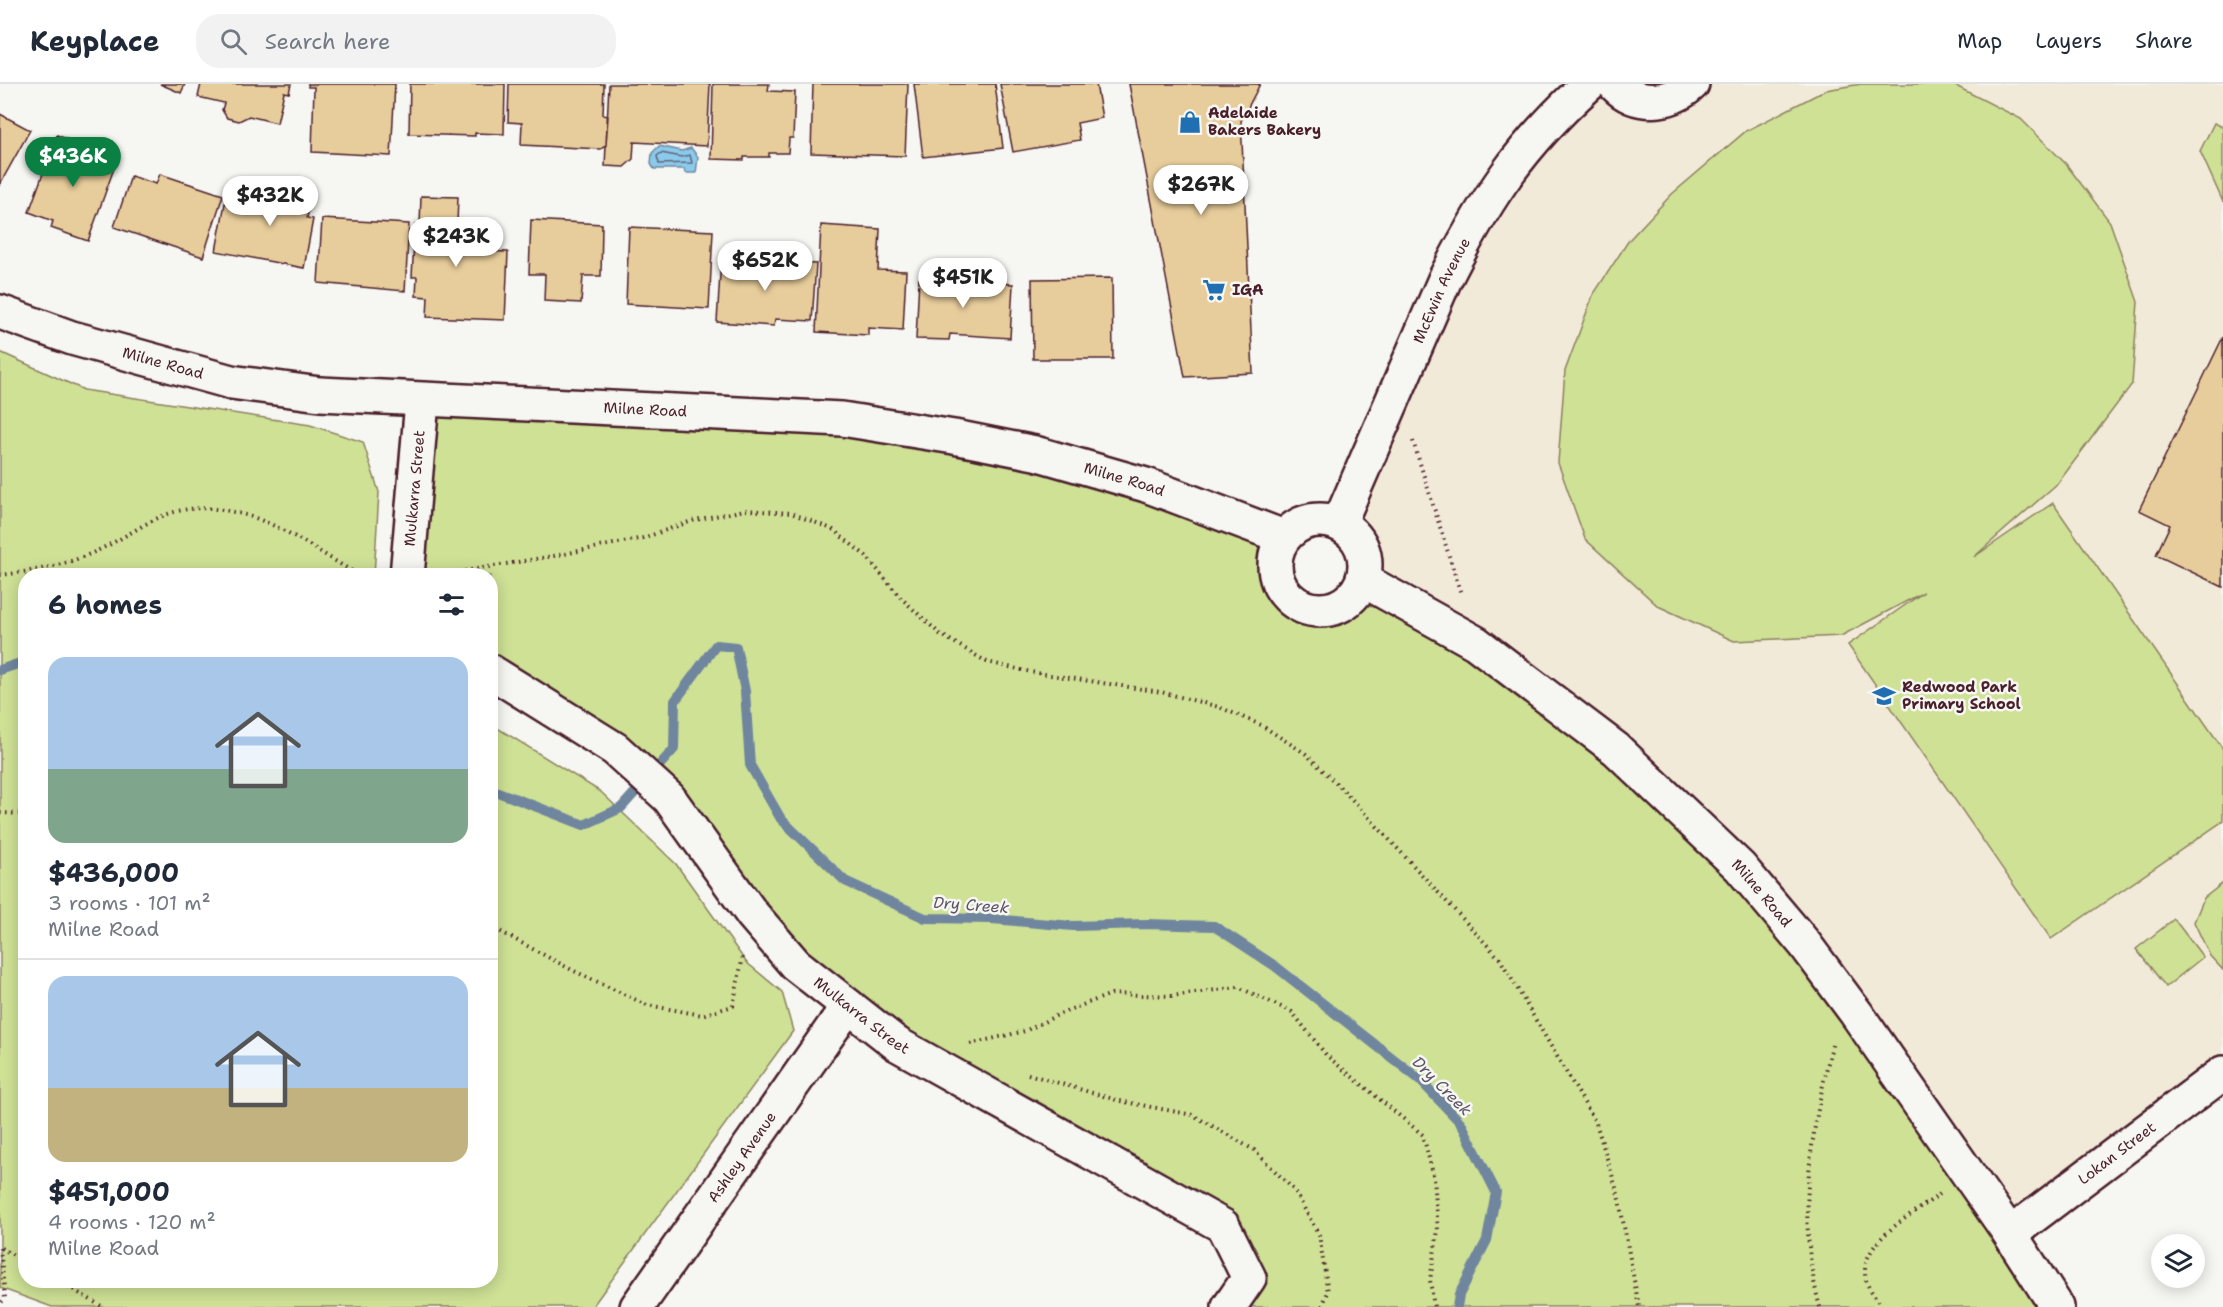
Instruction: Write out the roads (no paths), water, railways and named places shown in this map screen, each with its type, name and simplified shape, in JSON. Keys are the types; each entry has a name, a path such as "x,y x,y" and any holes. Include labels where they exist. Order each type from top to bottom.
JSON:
{"main road":[{"name":"McEwin Avenue","path":"1339,524 1445,279 1502,178 1544,127 1589,84"},
{"path":"1614,84 1632,97 1649,101 1667,99 1683,92 1692,84"},
{"name":"Milne Road","path":"0,312 72,338 231,382 320,394 842,420 954,436 1035,453 1146,485 1284,537"},
{"name":"Mulkarra Street","path":"408,568 422,400"},
{"path":"1324,520 1339,524 1350,531 1364,554 1363,580 1355,593 1344,603 1321,609 1299,604 1283,588 1275,567 1277,552 1284,537 1295,527 1309,521 1324,520"},
{"name":"Milne Road","path":"1363,580 1476,643 1616,749 1740,867 1804,943 1856,1013 2010,1234 2057,1307"},
{"name":"Mulkarra Street","path":"498,676 615,749 669,798 752,914 795,964 897,1044 1223,1226 1249,1278 1229,1307"},
{"name":"Ashley Avenue","path":"637,1307 848,1006"},
{"name":"Lokan Street","path":"2010,1234 2223,1073"}],"water":[{"path":"659,146 682,151 691,148 698,157 696,173 685,173 684,169 654,169 651,164 652,153"}],"waterway":[{"name":"Dry Creek","path":"498,792 584,825 621,808 674,749 675,701 716,645 736,647 745,691 750,765 781,819 845,881 925,918 992,919 1073,926 1146,924 1214,926 1275,966 1419,1079 1461,1123 1496,1192 1487,1240 1459,1295 1457,1307"},
{"name":"Dry Creek","path":"0,670 18,664"}],"place":[{"name":"Adelaide Bakers Bakery","path":"1190,122"},
{"name":"IGA","path":"1214,290"},
{"name":"Redwood Park Primary School","path":"1884,696"}]}
